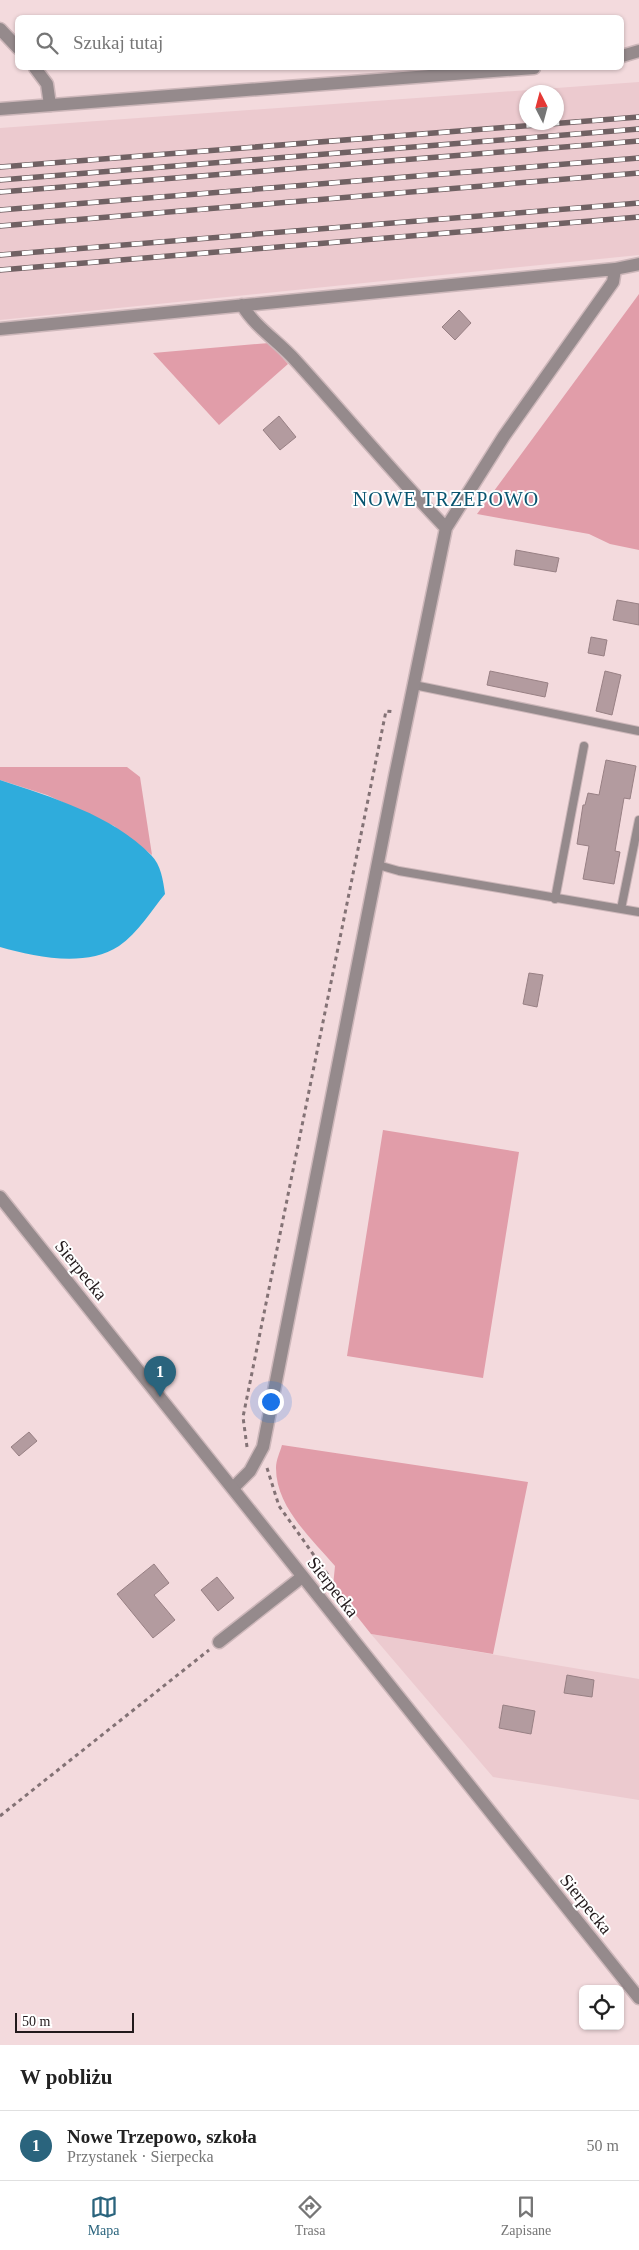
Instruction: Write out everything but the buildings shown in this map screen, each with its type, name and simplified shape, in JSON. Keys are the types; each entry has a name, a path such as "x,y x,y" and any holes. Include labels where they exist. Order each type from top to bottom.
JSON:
{"street":[{"path":"0,29 15,45"},
{"path":"624,55 639,51"},
{"path":"37,70 47,84 50,105"},
{"path":"0,109 508,70"},
{"path":"0,329 615,269 639,264"},
{"path":"233,1488 253,1466 263,1447 407,715 446,528 504,436 613,282 615,269"},
{"path":"242,305 249,316 294,359 353,428 446,528"},
{"name":"Sierpecka","path":"0,1197 639,1998"},
{"path":"219,1642 302,1576"}],"lane":[{"path":"414,685 639,730"},
{"path":"555,899 584,746"},
{"path":"622,909 639,820"},
{"path":"378,865 399,871 639,912"}],"path":[{"path":"246,1434 243,1417 386,712 407,715"},
{"path":"264,1466 267,1468 279,1506 328,1575 328,1583 322,1590"},
{"path":"0,1816 219,1642"}],"shaded area":[{"path":"639,82 639,255 0,320 0,128 519,91 519,130 564,130 564,87"},
{"path":"639,294 639,550 610,544 589,534 477,514"},
{"path":"269,343 288,364 219,425 153,353"},
{"path":"0,767 127,767 140,777 152,855 114,826 47,795 0,780"},
{"path":"383,1130 519,1152 483,1378 347,1356"},
{"path":"282,1445 528,1482 493,1654 371,1634 333,1586 335,1566 288,1509 282,1496 276,1468"},
{"path":"371,1634 639,1679 639,1800 493,1777"}],"water":[{"path":"0,780 60,801 100,818 135,841 151,855 161,873 165,894 126,941 106,953 76,959 45,957 0,947"}],"railway":[{"path":"0,167 639,117"},
{"path":"0,180 639,129"},
{"path":"0,192 639,141"},
{"path":"0,210 639,158"},
{"path":"0,226 639,173"},
{"path":"0,255 639,203"},
{"path":"0,270 639,217"}],"place":[{"name":"Nowe Trzepowo, szkoła","path":"160,1397"}],"district":[{"name":"NOWE TRZEPOWO","path":"446,499"}]}
